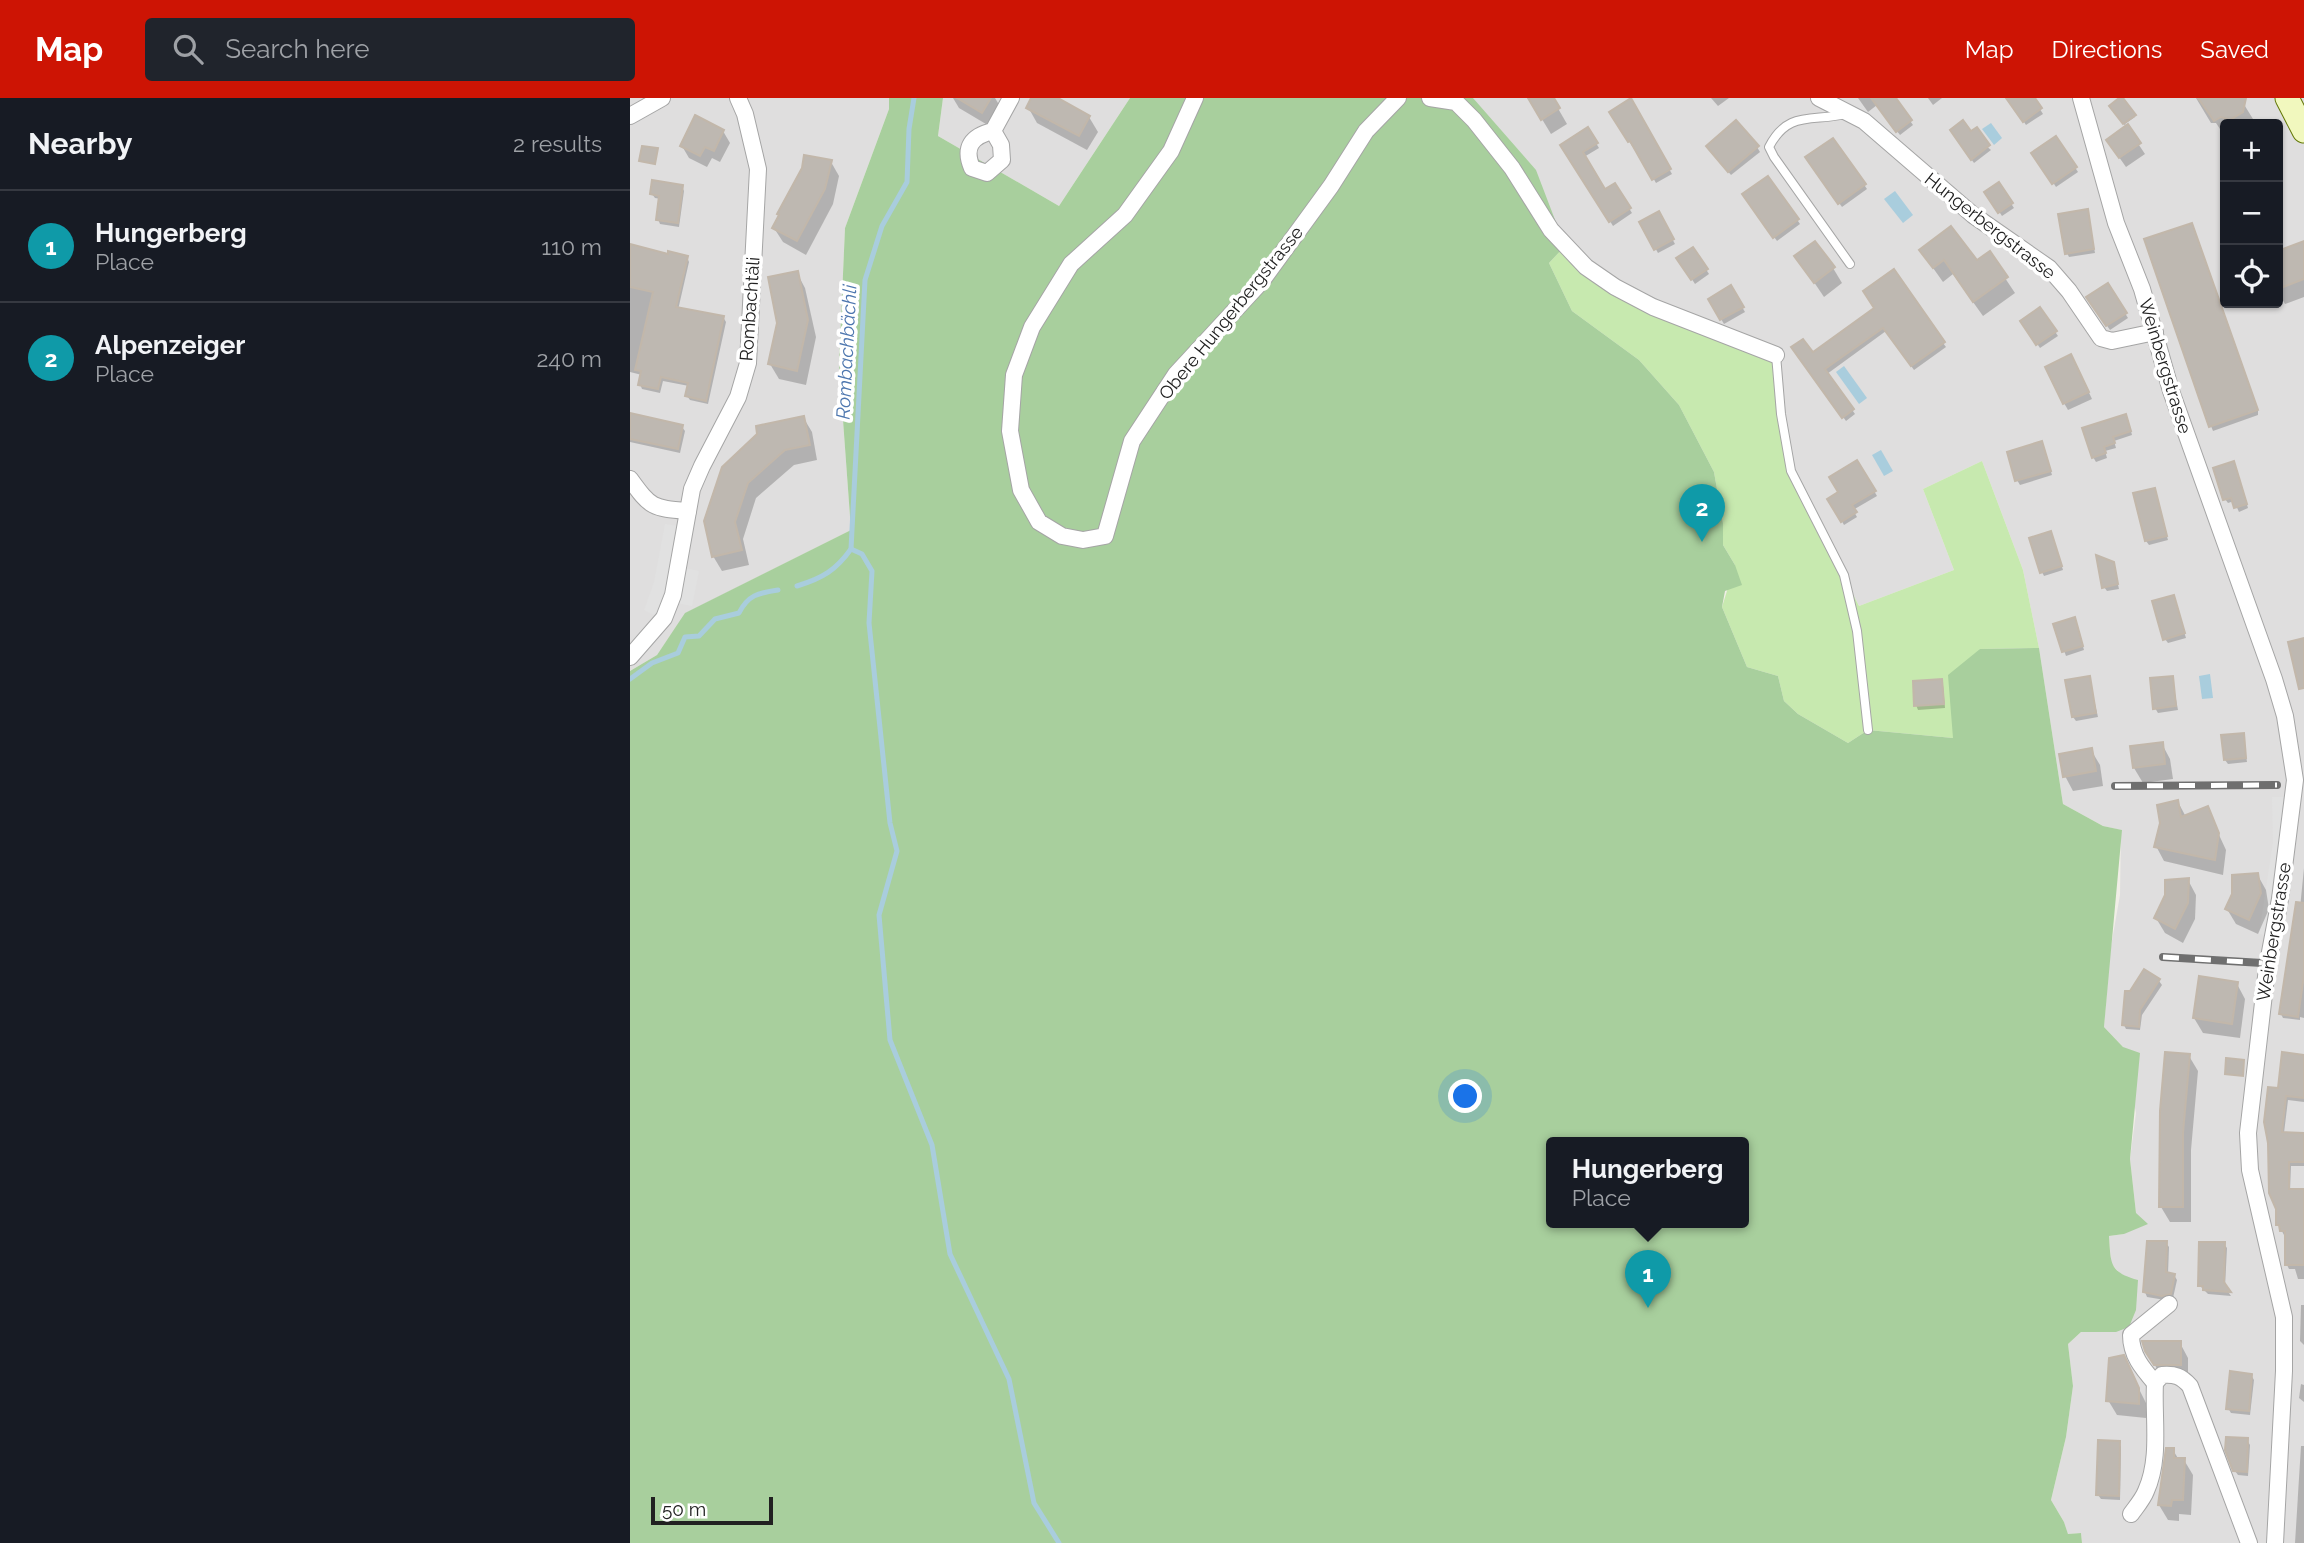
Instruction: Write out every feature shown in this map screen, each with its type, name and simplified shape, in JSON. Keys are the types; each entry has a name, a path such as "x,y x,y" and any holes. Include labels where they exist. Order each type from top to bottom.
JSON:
{"main road":[{"path":"2287,98 2304,131"}],"street":[{"path":"630,116 662,98"},
{"name":"Rombachtäli","path":"630,657 664,618 669,607 692,489 738,397 748,363 758,169 745,114 738,98"},
{"path":"993,131 1011,98"},
{"name":"Obere Hungerbergstrasse","path":"1195,98 1171,151 1125,215 1071,264 1032,327 1014,375 1010,431 1021,490 1040,522 1062,536 1083,540 1105,536 1132,441 1176,374 1261,282 1331,187 1366,131 1398,98"},
{"path":"1430,98 1456,102 1474,120 1512,168 1551,230 1586,267 1615,287 1653,307 1776,355"},
{"name":"Hungerbergstrasse","path":"1819,98 1864,121 1973,215 2049,268 2069,291 2101,338 2112,341 2155,332"},
{"name":"Weinbergstrasse","path":"2081,98 2116,223 2142,289 2171,391 2274,679 2285,716 2295,780 2280,900 2267,968 2248,1133 2250,1170 2284,1317 2284,1371 2275,1543"},
{"path":"630,478 647,502 659,508 688,511"},
{"path":"2131,1514 2146,1493 2156,1431 2155,1383 2143,1369 2131,1347 2131,1335 2169,1304"},
{"path":"2155,1383 2162,1375 2173,1374 2183,1378 2190,1386 2249,1543"}],"lane":[{"path":"1849,113 1806,118 1782,126 1769,147 1850,264"},
{"path":"1776,355 1781,414 1791,471 1844,575 1857,631 1868,730"}],"shaded area":[{"path":"630,98 889,98 889,109 845,228 839,365 851,530 686,613 657,655 630,671"},
{"path":"943,98 1130,98 1059,206 938,136"},
{"path":"1473,98 2304,98 2304,1543 2082,1543 2081,1533 2068,1534 2051,1500 2066,1437 2073,1386 2068,1344 2081,1332 2116,1332 2121,1275 2111,1263 2109,1236 2124,1234 2136,1213 2130,1159 2136,1113 2123,1047 2104,1027 2110,952 2120,895 2121,830 2103,826 2063,804 2039,648 2023,570 1982,461 1923,489 1954,570 1859,606 1844,575 1653,307 1565,246"},
{"path":"665,524 678,526 668,585 656,616 644,610 654,582"},
{"path":"684,568 699,571 692,606 677,603"},
{"path":"2272,797 2293,797 2273,936 2259,934 2273,842"}],"green space":[{"path":"889,98 943,98 938,136 1059,206 1130,98 1473,98 1536,170 1565,246 1549,263 1572,311 1639,360 1679,405 1714,472 1723,523 1723,545 1735,565 1742,585 1725,591 1722,607 1747,667 1778,676 1784,701 1798,714 1848,743 1868,730 1953,738 1948,675 1980,649 2039,648 2063,804 2103,826 2122,830 2104,1027 2123,1047 2140,1053 2130,1159 2136,1213 2148,1224 2124,1234 2109,1236 2113,1266 2122,1274 2138,1280 2136,1310 2129,1327 2116,1332 2081,1332 2068,1344 2073,1386 2066,1437 2051,1500 2068,1534 2081,1533 2082,1543 630,1543 630,671 657,655 685,613 851,530 839,365 845,228 889,109"},
{"path":"1565,246 1615,287 1776,355 1791,471 1859,606 1954,570 1923,489 1982,461 2023,570 2039,648 1980,649 1953,738 1868,730 1848,743 1798,714 1784,701 1778,676 1747,667 1722,607 1735,565 1723,545 1723,523 1714,472 1679,405 1639,360 1572,311 1549,263"}],"water":[{"path":"1991,123 2002,138 1994,145 1982,129"},
{"path":"1895,191 1913,215 1903,223 1884,199"},
{"path":"1844,366 1867,398 1859,404 1836,372"},
{"path":"1881,450 1893,471 1884,476 1872,455"},
{"path":"2210,674 2213,698 2202,699 2199,676"}],"building":[{"path":"957,98 991,98 982,113"},
{"path":"1031,98 1058,98 1090,116 1079,136 1026,108"},
{"path":"1528,98 1554,98 1560,108 1541,120"},
{"path":"1631,98 1671,169 1652,180 1630,141 1628,142 1609,112"},
{"path":"1871,98 1896,98 1912,120 1896,132"},
{"path":"2006,98 2035,98 2042,108 2023,122"},
{"path":"2123,98 2136,115 2123,124 2109,106"},
{"path":"2198,98 2246,98 2243,112 2232,119 2221,117 2214,121"},
{"path":"695,115 724,130 714,151 705,147 700,156 680,146"},
{"path":"1736,120 1759,146 1728,172 1706,146"},
{"path":"1963,120 1971,131 1977,127 1990,145 1971,160 1950,130"},
{"path":"2128,124 2141,143 2119,158 2106,140"},
{"path":"1588,127 1598,143 1583,152 1605,189 1615,183 1631,208 1609,222 1560,145"},
{"path":"2056,136 2077,167 2052,184 2031,153"},
{"path":"1833,138 1866,184 1838,204 1805,157"},
{"path":"642,146 658,148 655,164 639,161"},
{"path":"804,155 832,160 825,189 797,241 772,228 802,168"},
{"path":"1768,176 1799,219 1773,238 1742,194"},
{"path":"652,180 683,185 678,223 656,220 659,196 650,194"},
{"path":"1999,182 2013,203 1998,213 1984,192"},
{"path":"2088,209 2094,249 2065,254 2058,214"},
{"path":"1659,211 1674,239 1654,250 1639,222"},
{"path":"2192,223 2258,410 2209,427 2144,239"},
{"path":"1951,226 1977,260 1990,251 2008,277 1973,302 1944,260 1933,268 1919,250"},
{"path":"1815,241 1835,267 1814,283 1794,256"},
{"path":"2304,241 2304,279 2283,287 2283,249"},
{"path":"630,244 688,256 676,307 724,316 706,401 685,396 688,383 661,377 658,389 638,385 641,371 635,370 653,292 630,287"},
{"path":"1693,247 1708,269 1691,280 1676,258"},
{"path":"1894,269 1945,342 1911,366 1883,328 1825,369 1854,409 1842,418 1791,347 1803,339 1813,352 1874,308 1863,291"},
{"path":"798,271 808,320 797,371 768,364 777,323 768,277"},
{"path":"2108,283 2127,313 2106,326 2086,297"},
{"path":"1731,285 1744,307 1720,320 1708,299"},
{"path":"2040,307 2057,331 2036,345 2020,321"},
{"path":"2071,354 2089,392 2063,404 2045,367"},
{"path":"630,413 683,425 678,449 630,439"},
{"path":"2126,414 2131,431 2113,437 2115,443 2104,447 2106,453 2092,458 2082,428"},
{"path":"804,416 810,445 785,450 748,483 735,522 742,550 712,557 704,521 722,467 757,434 756,426"},
{"path":"2042,441 2051,471 2015,481 2007,452"},
{"path":"1857,460 1876,491 1852,505 1857,512 1841,522 1827,499 1838,492 1829,477"},
{"path":"2234,461 2247,504 2234,508 2231,498 2223,500 2213,468"},
{"path":"2155,488 2167,536 2145,541 2133,493"},
{"path":"2051,531 2062,566 2040,573 2029,538"},
{"path":"2096,555 2114,562 2118,584 2102,588"},
{"path":"2174,595 2185,633 2163,640 2152,601"},
{"path":"2075,617 2083,646 2062,652 2053,624"},
{"path":"2304,638 2304,688 2299,689 2288,642"},
{"path":"2090,676 2096,713 2072,717 2065,680"},
{"path":"2173,676 2176,706 2153,709 2150,678"},
{"path":"1942,679 1944,704 1914,706 1913,681"},
{"path":"2244,733 2246,758 2224,760 2221,735"},
{"path":"2163,742 2165,764 2133,768 2130,746"},
{"path":"2092,748 2096,771 2063,777 2059,754"},
{"path":"2178,800 2181,817 2208,806 2219,833 2215,860 2154,847 2160,823 2157,805"},
{"path":"2258,873 2261,893 2249,920 2225,909 2232,894 2232,875"},
{"path":"2189,878 2188,903 2175,929 2154,918 2165,895 2165,880"},
{"path":"2296,902 2304,903 2304,975 2298,1017 2279,1014"},
{"path":"2144,969 2160,979 2140,1010 2139,1027 2122,1025 2125,991 2130,991"},
{"path":"2199,976 2238,982 2232,1024 2193,1018"},
{"path":"2165,1052 2190,1054 2183,1133 2183,1207 2159,1207 2160,1111"},
{"path":"2282,1052 2304,1055 2304,1098 2286,1096 2282,1132 2304,1133 2304,1162 2289,1162 2289,1189 2304,1189 2304,1265 2285,1265 2285,1231 2280,1231 2279,1225 2276,1225 2276,1209 2269,1193 2268,1143 2264,1122 2268,1087 2278,1088"},
{"path":"2226,1058 2244,1060 2243,1076 2225,1074"},
{"path":"2147,1241 2167,1241 2166,1272 2175,1274 2171,1294 2162,1296 2143,1292"},
{"path":"2199,1242 2225,1242 2224,1282 2231,1292 2203,1290 2203,1286 2198,1286"},
{"path":"2142,1341 2181,1341 2181,1365 2154,1365"},
{"path":"2124,1355 2139,1388 2139,1404 2106,1401 2109,1358"},
{"path":"2230,1371 2252,1374 2249,1411 2226,1409"},
{"path":"2226,1437 2248,1438 2247,1472 2233,1471 2225,1450"},
{"path":"2098,1440 2120,1441 2119,1496 2096,1495"},
{"path":"2166,1448 2174,1448 2174,1458 2185,1458 2183,1500 2172,1500 2171,1506 2158,1505"}],"waterway":[{"name":"Rombachbächli","path":"797,586 828,572 840,563 851,549 865,280 882,226 907,182 909,129 914,98"},
{"path":"851,549 862,554 872,571 869,623 890,823 897,851 879,915 890,1040 932,1145 950,1254 1009,1379 1034,1503 1059,1543"},
{"name":"Rombachbächli","path":"630,679 652,663 678,653 685,637 699,636 715,619 739,613 754,596 778,590"}],"railway":[{"path":"2115,786 2277,785"},
{"path":"2163,957 2262,963"}],"place":[{"name":"Alpenzeiger","path":"1702,542"},
{"name":"Hungerberg","path":"1648,1308"}]}
